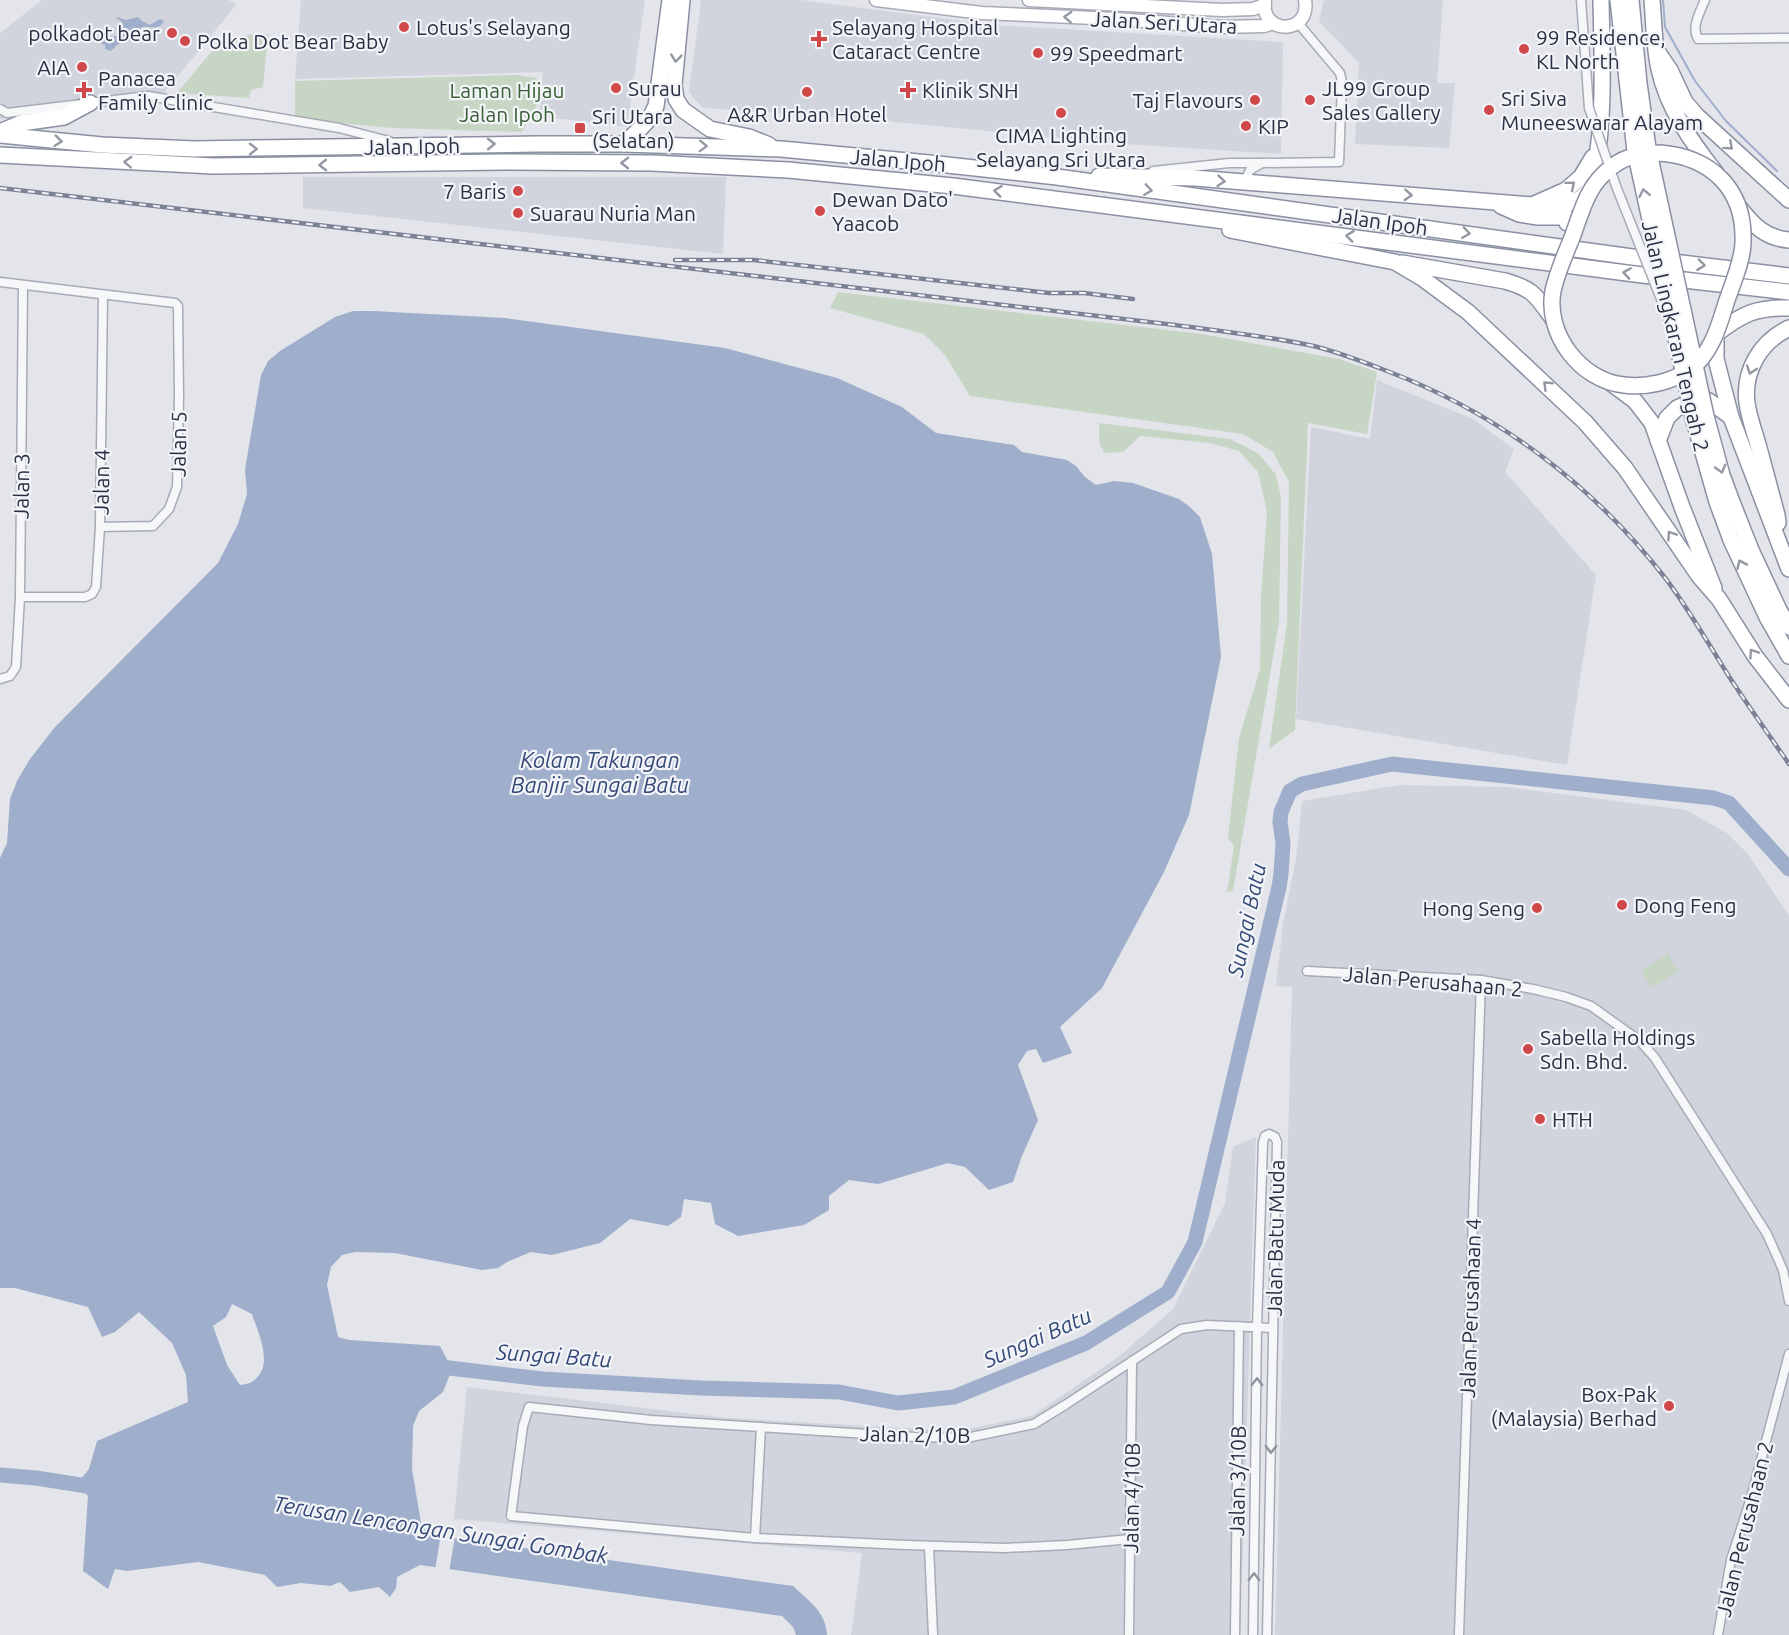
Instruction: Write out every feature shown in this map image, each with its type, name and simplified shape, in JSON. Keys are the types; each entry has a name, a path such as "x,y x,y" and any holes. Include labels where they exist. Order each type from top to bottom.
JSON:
{"highway":[{"path":"624,144 647,122 656,106 670,0"},
{"path":"682,0 674,85 676,99 683,110 710,129 749,137 781,149"},
{"path":"1553,319 1555,284 1591,187 1598,150 1601,119 1601,0"},
{"name":"Jalan Lingkaran Tengah 2","path":"1618,0 1635,150 1694,421 1717,502 1731,540 1773,613 1789,627"},
{"name":"Jalan Lingkaran Tengah 2","path":"1631,0 1648,148 1706,416 1722,475 1789,656"},
{"path":"1652,0 1658,67 1668,97 1696,147 1730,189 1739,207 1751,223 1773,237 1789,240"},
{"path":"1657,51 1671,70 1685,102 1697,116 1789,200"},
{"path":"0,134 21,123 64,117 90,103"},
{"name":"Jalan Ipoh","path":"0,134 102,145 194,149 536,144 781,149 1057,177 1632,257 1789,276"},
{"path":"1532,205 1557,195 1574,184 1598,150"},
{"path":"1057,177 1117,175 1195,178 1547,208 1577,200 1612,166 1640,154 1673,154 1688,157 1703,164 1718,176"},
{"name":"Jalan Ipoh","path":"0,155 213,166 502,162 652,163 788,170 893,179 1789,292"},
{"path":"1056,199 1505,281 1542,290 1548,282 1567,223 1566,217 1519,214 1493,202"},
{"path":"1611,383 1624,386 1646,386 1673,378 1690,369 1705,353 1716,334 1743,244 1739,207"},
{"path":"1395,262 1445,293 1468,312 1585,422 1625,468 1699,576 1719,599 1755,656 1789,700"},
{"path":"1521,285 1537,296 1553,319 1558,333 1575,360 1635,401 1652,423 1692,535 1719,599"},
{"path":"1716,334 1736,319 1756,309 1789,308"},
{"path":"1779,544 1777,515 1749,412 1747,391 1748,377 1758,354 1771,338 1789,328"},
{"path":"1716,334 1716,359 1731,417 1789,569"},
{"path":"1658,441 1667,418 1677,408 1695,400 1708,401 1731,417"}],"street":[{"name":"Jalan Seri Utara","path":"876,0 982,13 1116,19 1222,27 1264,26 1273,23 1286,27 1298,23"},
{"name":"Jalan Seri Utara","path":"1029,0 1222,10 1246,10 1265,2"},
{"path":"1117,175 1229,163 1339,162 1342,82 1340,73 1298,23 1305,13 1305,0"},
{"path":"1581,0 1589,108 1616,186 1674,333"},
{"path":"1705,0 1695,28 1698,39 1789,38"},
{"path":"1265,2 1268,18 1273,23"},
{"path":"0,109 7,113 148,96 339,128 410,147"},
{"path":"1252,183 1247,176 1250,170 1262,163"},
{"path":"0,282 103,295"},
{"name":"Jalan 3","path":"1,679 10,676 16,667 20,597 23,285"},
{"name":"Jalan 5","path":"100,527 153,526 168,509 177,487 179,309 175,303 103,295"},
{"name":"Jalan 4","path":"20,597 85,597 92,594 96,588 100,527 103,295"},
{"name":"Jalan Perusahaan 2","path":"1307,971 1481,980 1533,989 1591,1006 1640,1041 1664,1072 1767,1234 1783,1270 1789,1301"},
{"name":"Jalan Perusahaan 4","path":"1459,1635 1481,980"},
{"name":"Jalan Batu Muda","path":"1253,1635 1257,1327 1263,1142 1265,1136 1269,1134 1275,1137 1277,1142 1267,1635"},
{"name":"Jalan 2/10B","path":"755,1538 512,1516 523,1426 529,1407 651,1420 966,1438 1034,1424 1181,1329 1207,1325 1273,1328"},
{"name":"Jalan 3/10B","path":"1235,1635 1239,1326"},
{"name":"Jalan Perusahaan 2","path":"1718,1635 1731,1560 1751,1498 1789,1354"},
{"name":"Jalan 4/10B","path":"1129,1635 1132,1361"},
{"path":"761,1427 755,1538 929,1546 1014,1547 1130,1539"},
{"path":"929,1546 933,1635"}],"shaded area":[{"path":"42,0 229,0 236,5 164,93 0,119 0,33"},
{"path":"301,0 645,0 627,127 539,116 543,72 295,79"},
{"path":"701,0 801,0 993,25 1283,42 1281,154 1109,143 864,119 703,108 689,92"},
{"path":"1324,0 1443,0 1437,83 1455,83 1449,148 1355,144 1359,63 1319,21"},
{"path":"303,177 726,177 723,254 303,208"},
{"path":"1377,380 1473,419 1514,449 1505,472 1596,575 1567,765 1296,719 1311,427 1370,439"},
{"path":"1400,785 1506,787 1686,810 1727,833 1748,854 1789,916 1789,1635 1275,1635 1292,987 1276,986 1283,924 1296,859 1302,801"},
{"path":"1256,1137 1240,1635 851,1635 862,1553 454,1519 467,1387 728,1418 957,1431 1032,1416 1117,1358 1173,1309 1225,1203 1233,1147"}],"green space":[{"path":"250,34 268,34 263,87 251,90 249,98 177,93 212,51"},
{"name":"Laman Hijau Jalan Ipoh","path":"517,75 536,78 540,91 533,112 522,132 392,128 295,119 295,81"},
{"path":"838,292 1202,334 1339,359 1377,372 1367,434 1308,423 1295,730 1269,749 1287,623 1289,482 1273,452 1243,434 970,396 945,355 924,334 830,308"},
{"path":"1099,423 1230,439 1258,453 1276,475 1281,497 1279,622 1233,891 1227,892 1234,846 1228,838 1239,738 1260,669 1261,597 1267,512 1258,472 1239,451 1210,443 1140,436 1123,452 1104,453 1099,441"},
{"path":"1668,954 1678,971 1652,988 1641,971"}],"water":[{"path":"117,17 126,20 138,17 150,25 160,19 164,21 157,27 142,27 133,31 130,41 118,44 111,51 105,49 105,45 96,41 96,38 120,35 123,25"},
{"name":"Kolam Takungan Banjir Sungai Batu","path":"353,311 373,311 505,318 725,348 837,378 902,407 936,433 1014,445 1022,452 1067,460 1096,485 1114,481 1133,483 1179,499 1200,517 1212,554 1221,657 1189,815 1164,872 1102,988 1060,1027 1072,1053 1043,1063 1036,1049 1027,1051 1018,1065 1038,1120 1013,1182 989,1190 965,1167 948,1163 878,1184 849,1180 829,1196 829,1210 804,1225 738,1236 715,1224 711,1203 684,1199 681,1217 668,1226 630,1219 600,1243 552,1255 531,1252 498,1268 482,1270 395,1253 355,1252 342,1255 331,1267 327,1285 338,1337 349,1340 440,1346 452,1369 443,1392 419,1411 413,1426 412,1469 421,1523 428,1533 793,1586 820,1613 827,1635 796,1635 793,1627 782,1616 420,1565 397,1577 396,1588 390,1597 379,1587 350,1592 340,1582 330,1586 301,1583 277,1587 265,1575 198,1562 127,1571 115,1569 108,1589 83,1571 88,1496 77,1484 89,1469 97,1441 188,1402 186,1375 172,1343 139,1312 115,1332 102,1337 88,1307 15,1288 0,1288 0,858 7,843 10,799 30,759 55,727 218,563 238,524 247,494 245,469 261,375 268,361 280,351 335,317","holes":["232,1304 252,1314 263,1349 263,1367 260,1375 252,1382 240,1385 227,1365 213,1326 226,1317"]}],"pier":[{"path":"441,1534 455,1536 449,1572 435,1570"}],"waterway":[{"path":"1663,0 1665,27 1695,81 1726,121 1777,171"},
{"name":"Sungai Batu","path":"433,1366 542,1379 701,1388 839,1392 898,1403 954,1397 1086,1343 1168,1292 1195,1242 1279,887 1283,843 1281,812 1290,791 1302,784 1392,764 1714,798 1729,803 1789,869"},
{"name":"Sungai Batu","path":"0,1475 87,1486 95,1478"}],"railway":[{"path":"0,188 1175,325 1276,339 1339,353 1428,388 1467,408 1505,430 1575,483 1638,545 1666,579 1789,764"},
{"path":"675,260 754,260 1049,293 1084,293 1133,299"}],"place":[{"name":"Lotus's Selayang","path":"404,27"},
{"name":"polkadot bear","path":"172,33"},
{"name":"Selayang Hospital Cataract Centre","path":"819,39"},
{"name":"Polka Dot Bear Baby","path":"185,41"},
{"name":"99 Residence, KL North","path":"1524,49"},
{"name":"99 Speedmart","path":"1038,53"},
{"name":"AIA","path":"82,67"},
{"name":"Surau","path":"616,88"},
{"name":"Panacea Family Clinic","path":"84,90"},
{"name":"Klinik SNH","path":"908,90"},
{"name":"A&R Urban Hotel","path":"807,92"},
{"name":"Taj Flavours","path":"1255,100"},
{"name":"JL99 Group Sales Gallery","path":"1310,100"},
{"name":"Sri Siva Muneeswarar Alayam","path":"1489,110"},
{"name":"CIMA Lighting Selayang Sri Utara","path":"1061,113"},
{"name":"KIP","path":"1246,126"},
{"name":"Sri Utara (Selatan)","path":"580,128"},
{"name":"7 Baris","path":"518,191"},
{"name":"Dewan Dato' Yaacob","path":"820,211"},
{"name":"Suarau Nuria Man","path":"518,213"},
{"name":"Dong Feng","path":"1622,905"},
{"name":"Hong Seng","path":"1537,908"},
{"name":"Sabella Holdings Sdn. Bhd.","path":"1528,1049"},
{"name":"HTH","path":"1540,1119"},
{"name":"Box-Pak (Malaysia) Berhad","path":"1669,1406"}],"water label":[{"name":"Terusan Lencongan Sungai Gombak","path":"441,1529"}]}
